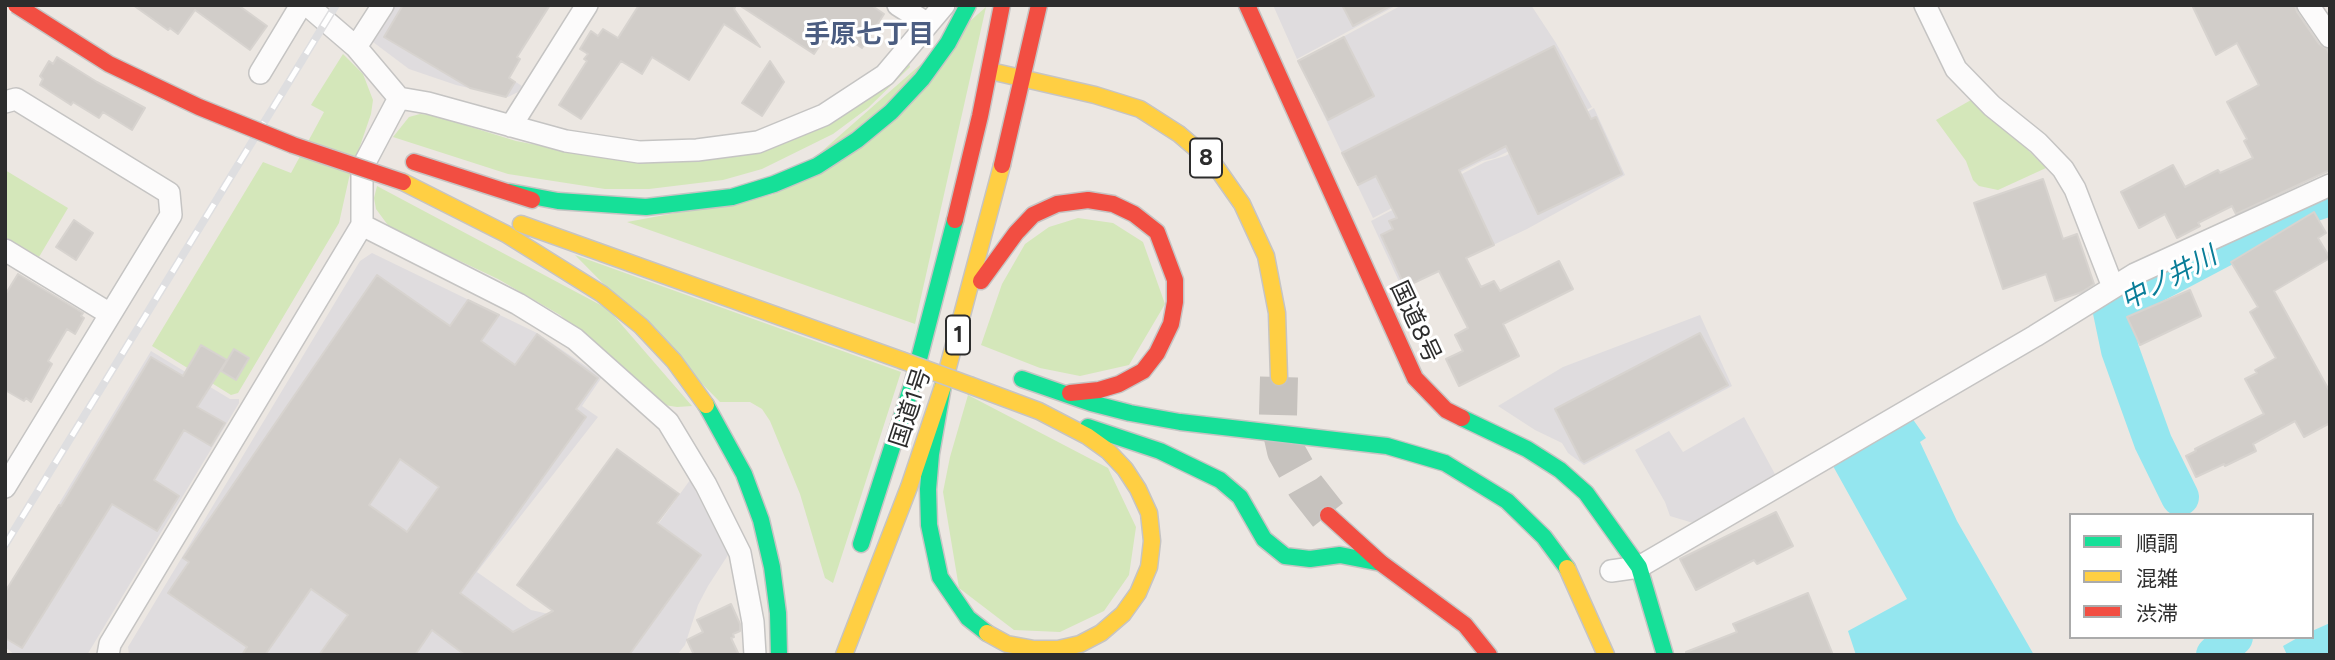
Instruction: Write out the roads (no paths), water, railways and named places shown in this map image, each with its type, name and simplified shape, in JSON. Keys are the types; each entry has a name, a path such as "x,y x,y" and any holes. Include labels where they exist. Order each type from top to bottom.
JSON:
{"highway":[{"path":"16,5 109,64 199,107 293,145 1039,411 1160,451 1220,480 1240,497 1264,539 1285,556 1310,559 1340,555 1381,563"},
{"path":"510,192 558,201 646,207 732,197 774,184 817,166 857,140 891,112 922,79 948,43 968,5"},
{"name":"国道1号","path":"855,560 913,382 938,293 1002,5"},
{"name":"国道1号","path":"844,655 900,511 943,386 968,299 1039,5"},
{"name":"国道8号","path":"1247,5 1415,378 1446,410 1527,449 1560,470 1586,493 1639,567 1665,655"},
{"name":"8","path":"989,71 1095,95 1140,109 1179,134 1214,164 1242,204 1266,256 1277,313 1279,377"},
{"path":"362,144 510,192 584,220"},
{"path":"403,182 506,234 591,286 641,326 674,361 701,397 724,436 744,474 761,520 772,567 778,613 779,655"},
{"path":"968,299 1016,233 1033,215 1057,204 1088,200 1113,204 1134,214 1157,232 1175,280 1175,302 1171,324 1157,353 1143,371 1109,387 1074,394 1045,387"},
{"path":"911,335 968,358"},
{"path":"1006,372 1091,403 1180,422 1387,446 1445,463 1507,501 1544,537 1563,563 1587,609 1606,655"},
{"path":"943,386 928,489 929,525 940,577 968,618 986,632 1007,644 1034,649 1058,649 1080,644 1101,633 1123,614 1138,593 1149,567 1152,541 1149,513 1125,469 1087,436 1039,411"},
{"path":"1328,515 1381,563 1465,625 1489,655"}],"street":[{"path":"260,73 301,5"},
{"path":"307,5 356,47 398,98 428,103 566,141 639,152 697,150 758,142 824,115 885,75 944,5"},
{"path":"356,47 383,5"},
{"path":"511,126 587,5"},
{"path":"898,5 928,24"},
{"path":"1925,5 1956,69 1992,106 2038,143 2063,169 2075,189 2113,287"},
{"path":"2308,5 2330,37"},
{"path":"107,655 110,644 362,225 362,168 398,98"},
{"path":"5,102 16,99 169,193 171,215 5,486"},
{"path":"1611,571 1639,567 1948,388 2113,287 2180,252 2330,185"},
{"path":"362,225 518,304 575,339 668,422 706,485 740,553 754,622 755,655"},
{"path":"5,250 110,314"}],"water":[{"path":"1912,418 1926,438 1920,442 1957,521 2034,655 1856,655 1848,631 1907,599 1833,466"},
{"path":"2330,623 2330,655 2287,655 2283,646 2295,639 2314,639 2314,630"}],"waterway":[{"name":"中ノ井川","path":"2180,497 2153,442 2120,350 2111,307 2257,230 2330,197"},
{"name":"中ノ井川","path":"2215,655 2232,639"}],"tunnel":[{"path":"1279,377 1278,415 1286,451 1306,487 1328,515"}],"railway":[{"path":"5,545 336,5"}],"district":[{"name":"手原七丁目","path":"869,35"}]}
